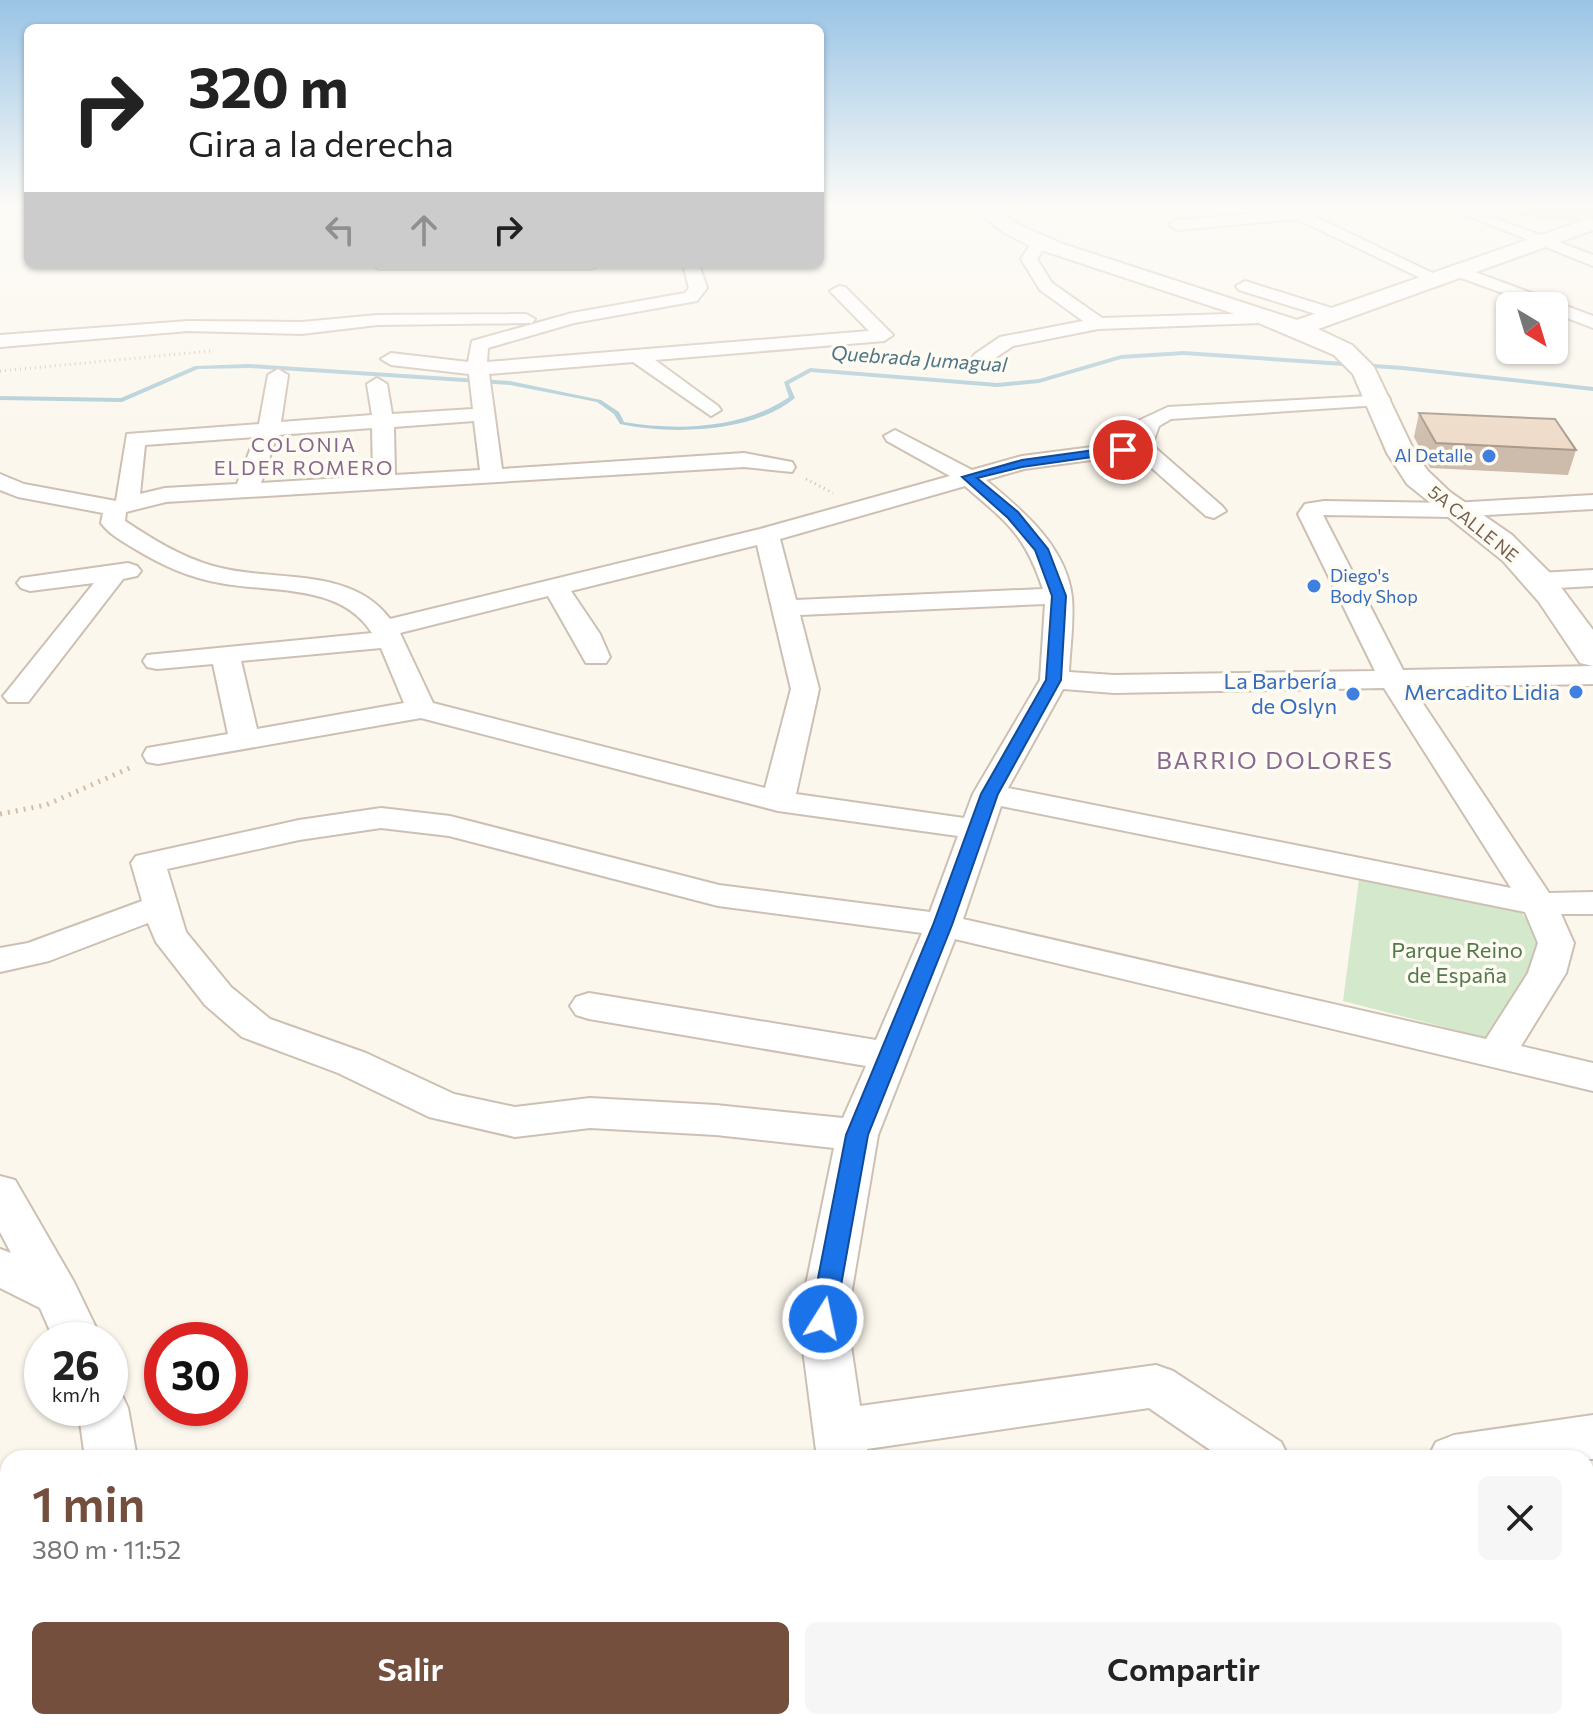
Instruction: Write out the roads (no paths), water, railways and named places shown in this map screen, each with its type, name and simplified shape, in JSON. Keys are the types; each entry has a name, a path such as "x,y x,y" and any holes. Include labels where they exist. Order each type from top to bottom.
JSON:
{"street":[{"path":"492,476 479,345 572,318 673,303 691,297 697,289"},
{"path":"1050,289 1098,324"},
{"path":"1141,447 1142,432 1151,419 1168,413 1367,379 1347,352 1296,329 1174,289"},
{"path":"1253,289 1335,315"},
{"path":"1296,329 1409,289"},
{"path":"391,359 481,377 637,356 884,335 839,291"},
{"path":"1568,312 1593,323"},
{"path":"0,341 188,326 302,328 390,319 572,318"},
{"path":"982,358 1007,341 1098,324 1260,318"},
{"path":"637,356 711,410"},
{"path":"246,491 269,428 278,375"},
{"name":"5A CALLE NE","path":"1367,379 1407,464 1453,510 1502,543 1539,581 1593,655"},
{"path":"377,384 383,421 384,483"},
{"path":"421,709 388,634 364,603 316,589 216,575 159,556 113,523 121,506 135,439 485,414"},
{"path":"895,436 968,477 1013,515 1042,549 1059,596 1054,680 989,794 943,925 857,1135 823,1319 842,1444 1156,1386 1251,1450"},
{"path":"157,661 388,634 555,587 767,535 1022,463 1141,447 1214,511"},
{"path":"0,481 18,490 121,506 165,495 744,460 784,467"},
{"path":"1497,1053 1547,973 1556,943 1539,904 1394,681 1310,514 1313,509 1324,508 1453,510 1593,502"},
{"path":"767,535 788,608 805,689 778,801"},
{"path":"30,583 184,564"},
{"path":"18,696 115,573"},
{"path":"1539,581 1593,578"},
{"path":"555,587 586,634 596,657"},
{"path":"788,608 1059,596"},
{"path":"225,655 245,740"},
{"path":"1054,680 1114,684 1593,675"},
{"path":"158,755 421,709 778,801 975,829"},
{"path":"989,794 1539,904 1593,903"},
{"path":"857,1135 716,1120 590,1113 515,1122 444,1107 352,1063 256,1028 218,996 169,934 148,863 299,830 381,818 450,826 718,895 943,925 1593,1077"},
{"path":"0,960 36,953 161,906"},
{"path":"589,1006 889,1056"},
{"path":"0,1192 70,1322"},
{"path":"0,1267 58,1295"},
{"path":"106,1426 110,1450"},
{"path":"1507,1450 1593,1437"}],"waterway":[{"name":"Quebrada Jumagual","path":"0,398 122,400 197,367 249,366 510,383 599,401 617,413 622,423 686,428 735,422 777,408 792,398 786,383 810,370 997,385 1039,381 1121,357 1184,353 1403,368 1593,389"}],"place":[{"name":"Al Detalle","path":"1489,456"},
{"name":"Diego's Body Shop","path":"1314,586"},
{"name":"Mercadito Lidia","path":"1576,692"},
{"name":"La Barbería de Oslyn","path":"1353,694"}],"district":[{"name":"COLONIA ELDER ROMERO","path":"304,456"},
{"name":"BARRIO DOLORES","path":"1275,761"}],"park label":[{"name":"Parque Reino de España","path":"1457,962"}]}
